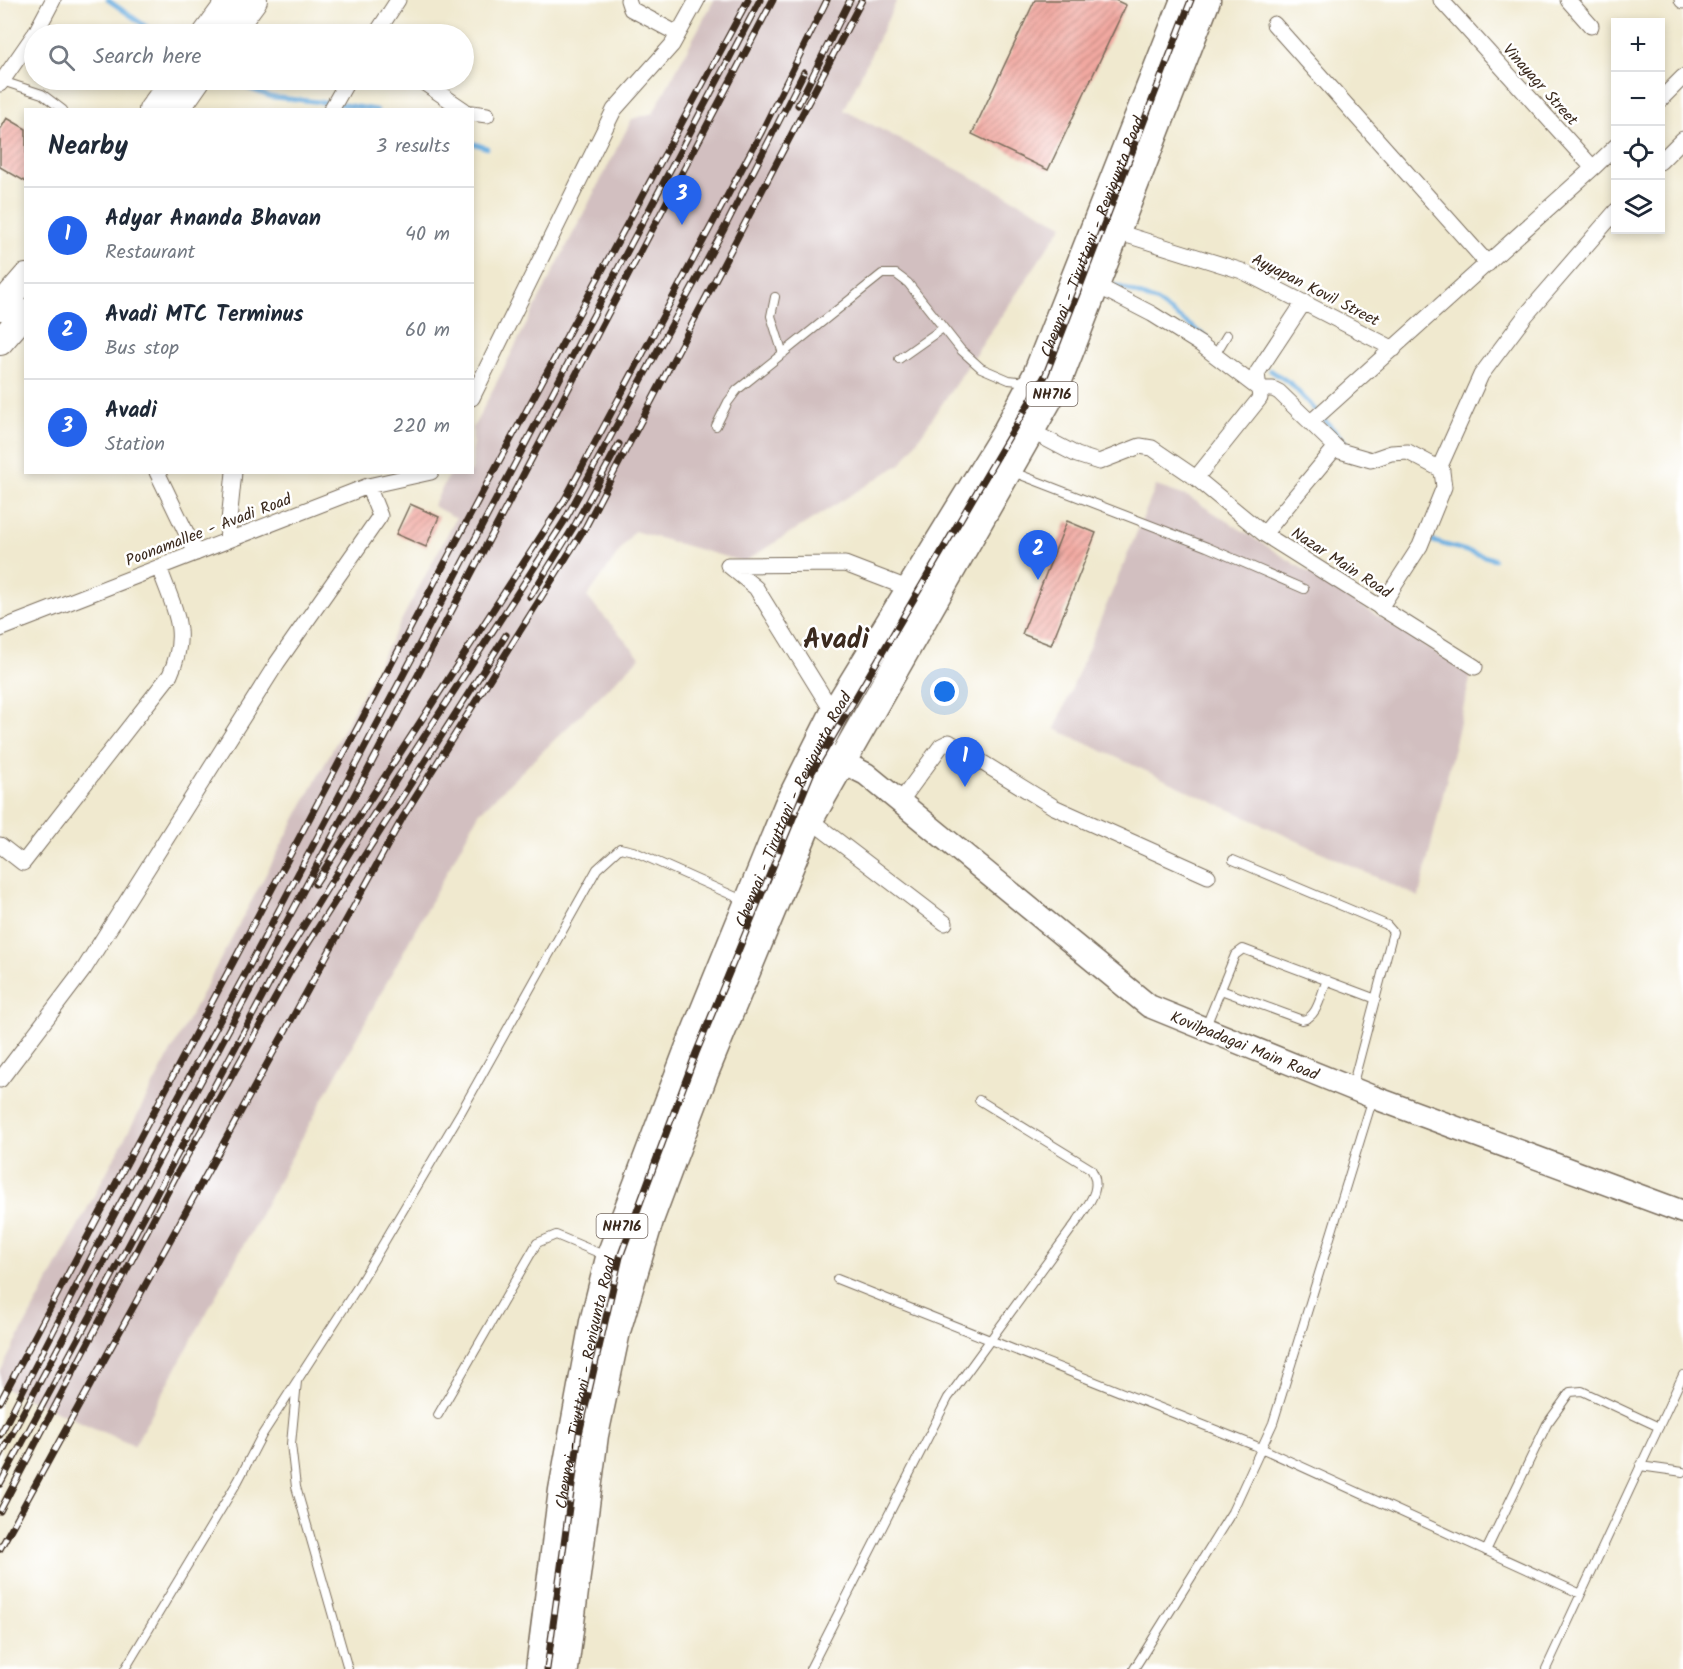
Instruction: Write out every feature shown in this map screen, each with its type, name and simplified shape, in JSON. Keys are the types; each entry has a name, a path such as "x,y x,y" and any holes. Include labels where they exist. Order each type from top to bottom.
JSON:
{"highway":[{"name":"Chennai - Tiruttani - Renigunta Road","path":"799,812 841,760 1000,465 1071,293 1185,0"},
{"name":"Chennai - Tiruttani - Renigunta Road","path":"564,1669 577,1406 610,1258 689,1049 759,908 799,812 815,749 834,714 910,589 1000,465 1031,431 1056,385 1206,0"},
{"name":"Chennai - Tiruttani - Renigunta Road","path":"540,1669 572,1515 594,1436 616,1331 650,1217 704,1073 759,908"}],"main road":[{"path":"213,24 231,0"},
{"path":"236,24 254,0"},
{"path":"153,108 167,90"},
{"path":"177,108 190,90"},
{"path":"0,308 24,279"},
{"path":"0,342 24,314"},
{"name":"Kovilpadagai Main Road","path":"815,749 866,774 1149,1006 1373,1097 1683,1212"}],"street":[{"path":"41,24 53,0"},
{"path":"382,24 398,0"},
{"path":"628,0 631,9 678,34"},
{"path":"474,394 614,110 672,45 697,0"},
{"name":"Vinayagr Street","path":"1441,0 1593,168"},
{"path":"1568,0 1591,26"},
{"path":"1274,24 1488,264"},
{"path":"1,82 24,50"},
{"path":"1665,95 1683,77"},
{"path":"333,105 342,90"},
{"path":"435,90 461,108"},
{"path":"1665,157 1683,139"},
{"path":"1319,415 1611,151"},
{"path":"1380,608 1420,546 1444,487 1442,470 1444,457 1481,375 1526,315 1611,217"},
{"name":"Ayyapan Kovil Street","path":"1116,232 1242,271 1394,349"},
{"path":"1096,285 1152,314 1215,355 1260,393"},
{"path":"1260,393 1257,373 1304,302"},
{"path":"1196,478 1260,393 1273,389 1319,415 1336,447 1358,458 1371,460 1391,453 1408,452 1442,470"},
{"name":"Nazar Main Road","path":"1031,431 1077,455 1099,462 1140,446 1152,448 1196,478 1264,534 1475,667"},
{"path":"1264,534 1336,447"},
{"path":"158,474 196,552"},
{"path":"227,540 234,474"},
{"name":"Poonamallee - Avadi Road","path":"0,629 368,486 422,474"},
{"path":"0,1080 84,969 277,663 380,516 368,486"},
{"path":"834,714 756,588 728,565 845,564 910,589"},
{"path":"0,845 23,863 170,675 181,647 180,625 159,567"},
{"path":"900,802 941,746 949,742 1054,807 1208,876"},
{"path":"799,812 945,923"}],"lane":[{"path":"1,82 24,89"},
{"path":"28,90 42,94 60,108"},
{"path":"716,426 737,390 882,274 891,273 902,277 961,350 981,368 1009,380 1033,383"},
{"path":"775,297 771,316 783,354"},
{"path":"899,359 943,328"},
{"path":"1215,355 1227,335"},
{"path":"1000,465 1207,547 1304,590"},
{"path":"125,1669 238,1481 262,1435 357,1288 461,1112 597,869 620,848 633,851 759,908"},
{"path":"1233,860 1390,928 1393,937 1351,1088"},
{"path":"1205,1029 1236,955 1243,949 1376,999"},
{"path":"1221,990 1302,1020 1312,1017 1327,980"},
{"path":"1134,1669 1232,1512 1273,1423 1373,1097"},
{"path":"810,1669 948,1398 1078,1220 1096,1191 1097,1179 1091,1169 979,1100"},
{"path":"438,1414 537,1243 556,1235 610,1258"},
{"path":"837,1279 1261,1448 1581,1594"},
{"path":"1546,1669 1683,1375"},
{"path":"298,1380 291,1444 296,1487 348,1669"},
{"path":"1486,1551 1547,1424 1570,1392 1582,1391 1659,1427"},
{"path":"1640,1466 1683,1472"}],"shaded area":[{"path":"714,0 897,0 844,110 1063,225 902,463 744,562 634,531 587,597 640,657 479,813 134,1446 0,1386 0,1372 456,518 433,506 449,474 474,474 474,426 632,119 653,113"},
{"path":"1156,486 1189,497 1471,675 1419,897 1055,729"}],"building":[{"path":"1035,0 1115,0 1126,5 1048,170 972,134"},
{"path":"7,118 24,128 24,181 0,167 0,130"},
{"path":"410,504 439,517 426,547 396,534"},
{"path":"1067,521 1096,533 1051,645 1022,634"}],"waterway":[{"path":"108,0 143,24"},
{"path":"252,90 271,97 331,103"},
{"path":"339,104 364,108"},
{"path":"474,144 487,148"},
{"path":"1116,285 1157,302 1208,338"},
{"path":"1270,370 1290,383 1345,442"},
{"path":"1432,541 1494,559"}],"railway":[{"path":"0,1402 483,491 748,0"},
{"path":"0,1435 97,1246 244,976 760,0"},
{"path":"0,1456 368,770 773,0"},
{"path":"315,884 565,499 762,131 827,0"},
{"path":"798,105 850,0"},
{"path":"0,1549 403,817 586,526 862,0"},
{"path":"547,1669 579,1434 620,1257 696,1053 812,772 1046,374 1191,0"},
{"path":"0,1484 279,966 359,837 565,520 724,229 804,72"},
{"path":"530,597 576,523 619,444"},
{"path":"0,1511 178,1172 291,970 506,635"}],"place":[{"name":"Avadi","path":"682,225"},
{"name":"Avadi MTC Terminus","path":"1038,580"},
{"name":"Adyar Ananda Bhavan","path":"965,787"}],"district":[{"name":"Avadi","path":"836,638"}]}
